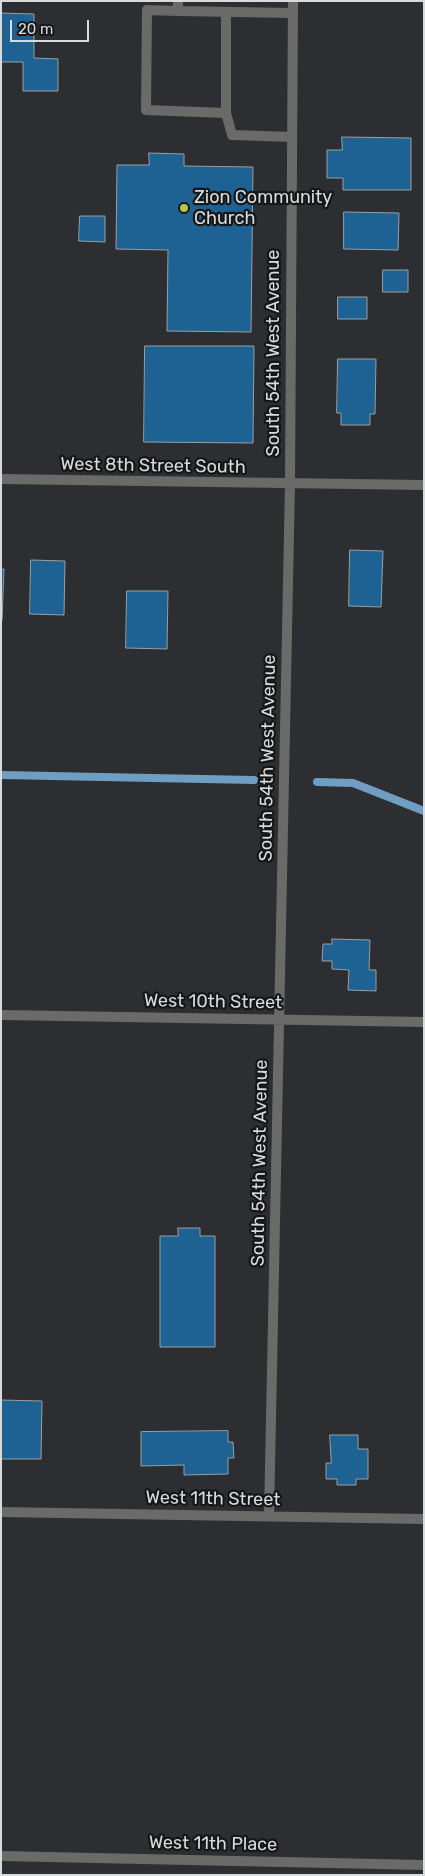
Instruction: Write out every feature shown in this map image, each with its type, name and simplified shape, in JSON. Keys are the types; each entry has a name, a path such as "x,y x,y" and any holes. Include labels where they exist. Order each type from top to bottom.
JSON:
{"street":[{"name":"South 54th West Avenue","path":"269,1516 290,484 293,1"},
{"path":"226,113 146,110 147,10 178,6 226,12 293,13"},
{"path":"226,12 226,113 232,135 292,137"},
{"name":"West 8th Street South","path":"1,479 424,486"},
{"name":"West 10th Street","path":"1,1015 424,1022"},
{"name":"West 11th Street","path":"1,1512 424,1519"},
{"name":"West 11th Place","path":"1,1856 424,1865"}],"building":[{"path":"1,13 34,14 34,58 58,59 58,91 23,91 23,62 1,62"},
{"path":"342,137 411,138 411,190 343,190 343,178 327,178 327,150 342,150"},
{"name":"Zion Community Church","path":"149,153 184,154 184,166 253,167 251,332 167,331 168,250 116,249 117,165 149,165"},
{"path":"344,212 399,213 398,250 344,249"},
{"path":"80,216 105,216 105,242 79,241"},
{"path":"383,270 408,270 408,292 383,292"},
{"path":"338,297 367,297 367,319 338,319"},
{"path":"145,346 254,346 253,443 144,442"},
{"path":"338,359 376,359 375,414 370,414 370,425 341,425 341,413 337,413"},
{"path":"350,550 383,551 381,607 349,606"},
{"path":"31,560 65,561 64,615 30,614"},
{"path":"1,569 4,569 2,621 1,621"},
{"path":"127,591 168,591 167,649 126,648"},
{"path":"332,939 370,940 369,970 376,970 376,991 348,990 349,970 332,969 332,961 322,961 323,944 332,944"},
{"path":"178,1228 200,1228 200,1236 215,1236 215,1347 160,1347 160,1236 178,1236"},
{"path":"1,1400 42,1401 41,1459 1,1459"},
{"path":"228,1431 228,1442 233,1442 234,1458 228,1458 228,1474 184,1475 184,1465 141,1466 141,1432"},
{"path":"330,1435 358,1435 358,1449 368,1449 368,1479 356,1479 356,1485 337,1485 337,1479 326,1479 326,1463 331,1463"}],"waterway":[{"path":"1,775 254,780"},
{"path":"317,782 353,783 424,811"}],"place":[{"name":"Zion Community Church","path":"184,208"}]}
